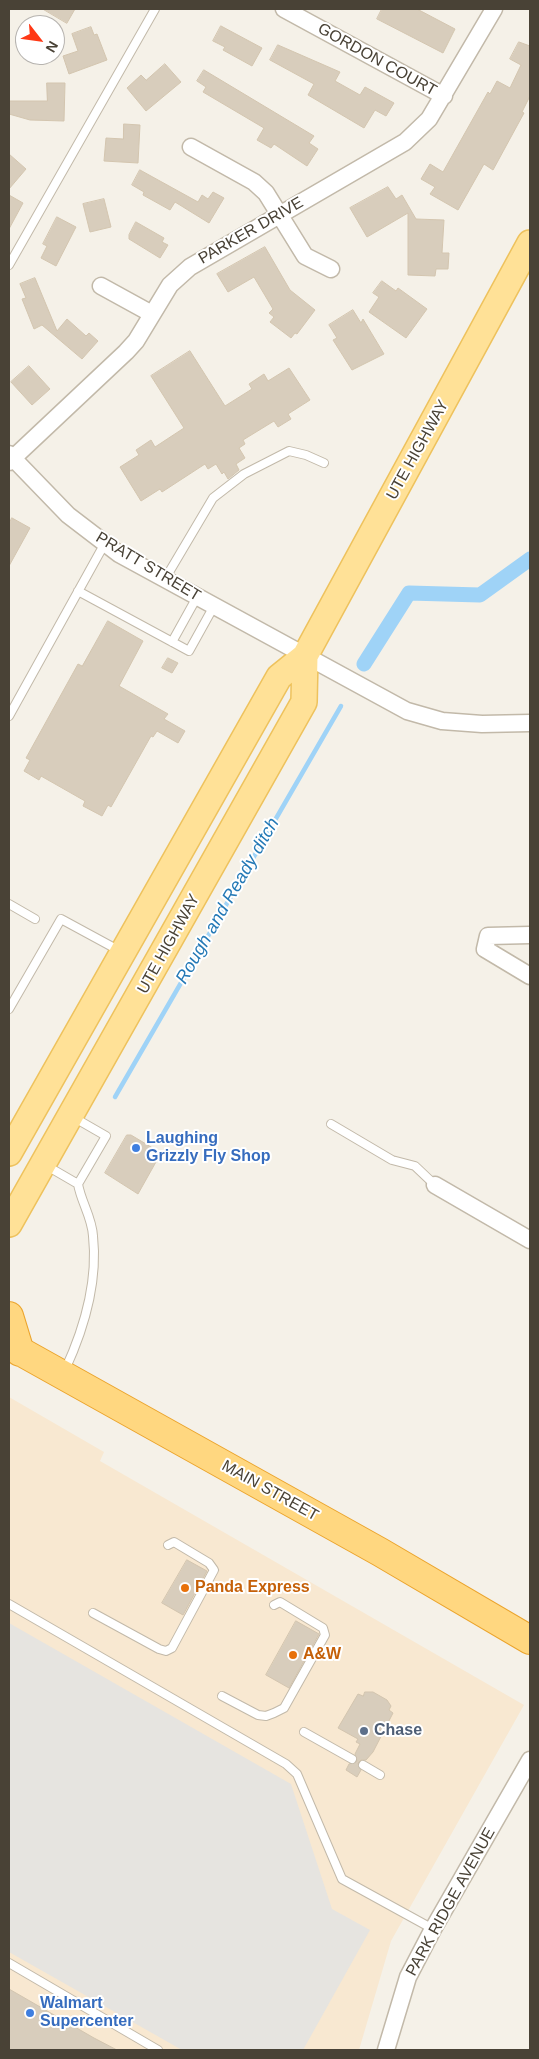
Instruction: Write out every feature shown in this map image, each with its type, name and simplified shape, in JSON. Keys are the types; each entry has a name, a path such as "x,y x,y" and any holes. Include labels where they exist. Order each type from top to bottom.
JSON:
{"highway":[{"path":"9,1316 12,1350"},
{"name":"MAIN STREET","path":"12,1350 62,1375 371,1547 530,1640"}],"main road":[{"name":"UTE HIGHWAY","path":"9,1153 279,677 305,656 530,244"},
{"name":"UTE HIGHWAY","path":"9,1224 304,702 305,656"}],"street":[{"name":"GORDON COURT","path":"284,9 444,96"},
{"name":"PARKER DRIVE","path":"10,458 126,352 170,285 190,267 405,142 429,120 494,9"},
{"path":"191,147 254,182 266,194 305,256 332,269"},
{"path":"102,286 152,314"},
{"name":"PRATT STREET","path":"10,458 68,515 105,543 197,597 407,711 442,721 482,724 530,723"},
{"path":"530,935 488,936 484,949 530,976"},
{"path":"435,1185 530,1240"},
{"name":"PARK RIDGE AVENUE","path":"386,2050 408,1977 433,1929 530,1760"}],"lane":[{"path":"9,265 155,9"},
{"path":"165,579 213,498 244,474 288,451 306,455 324,464"},
{"path":"9,716 105,543"},
{"path":"78,591 189,651 214,606"},
{"path":"172,642 197,597"},
{"path":"9,904 35,919"},
{"path":"9,1009 61,919 124,953"},
{"path":"62,1375 79,1339 87,1307 94,1261 91,1221 82,1200 78,1184 106,1136 71,1116"},
{"path":"332,1124 392,1160 415,1166 435,1185"},
{"path":"43,1164 78,1184"},
{"path":"93,1613 159,1649 166,1651 172,1648 214,1570 209,1563 174,1542 168,1545"},
{"path":"222,1696 258,1715 266,1716 284,1708 324,1635 323,1628 309,1619 280,1602 274,1605"},
{"path":"9,1604 286,1764 297,1774 342,1879 433,1929"},
{"path":"304,1732 352,1759"},
{"path":"364,1766 380,1775"},
{"path":"9,1962 158,2050"}],"shaded area":[{"path":"9,1397 104,1452 100,1461 524,1705 391,1941 359,2050 9,2050"},
{"path":"9,1623 291,1784 332,1909 370,1930 303,2050 182,2050 9,1952"}],"building":[{"path":"43,9 75,9 67,23 65,22 65,15 53,15"},
{"path":"382,9 417,9 455,29 443,53 377,19"},
{"path":"221,26 262,48 252,66 223,50 225,47 213,41"},
{"path":"91,27 94,35 97,34 107,60 69,74 65,55 78,51 72,34"},
{"path":"519,42 530,46 530,96 522,112 524,113 493,170 484,164 458,210 430,194 435,187 421,179 430,164 443,172 488,92 490,94 497,81 510,88 521,65 510,59"},
{"path":"278,45 340,72 335,81 360,95 365,87 394,103 386,116 375,110 364,128 308,95 314,84 270,60"},
{"path":"165,64 181,82 146,111 127,88 141,75 146,80"},
{"path":"204,70 314,136 309,143 318,149 307,166 274,144 271,148 257,140 264,128 203,92 206,87 197,81"},
{"path":"47,83 65,83 64,121 30,120 9,114 9,101 47,101"},
{"path":"124,124 140,125 138,163 104,161 106,138 123,139"},
{"path":"9,154 26,169 9,189"},
{"path":"140,170 198,202 202,195 208,199 213,192 224,198 209,223 175,202 170,210 143,195 144,192 132,185"},
{"path":"388,187 396,199 402,195 416,219 444,220 442,253 449,253 448,269 436,269 435,276 408,275 408,213 367,237 350,208"},
{"path":"9,195 23,203 9,229"},
{"path":"104,199 111,227 90,232 83,204"},
{"path":"57,217 76,227 56,266 41,258 47,246 43,244"},
{"path":"136,222 164,238 162,242 168,245 160,258 129,239 129,235"},
{"path":"265,247 290,290 315,310 297,334 295,333 291,338 270,322 274,317 269,313 273,309 254,277 228,292 217,274"},
{"path":"35,278 57,331 67,319 86,336 89,333 98,341 82,359 42,325 34,329 22,299 26,298 20,284"},
{"path":"382,281 396,291 398,288 427,309 406,338 369,312 379,297 373,293"},
{"path":"353,310 361,323 363,319 384,354 352,370 333,340 337,338 329,325"},
{"path":"190,351 225,406 252,389 249,384 264,374 268,381 289,368 310,400 288,414 291,419 278,427 274,421 243,440 245,444 239,448 245,458 236,464 239,470 228,479 224,472 222,474 216,464 208,469 205,464 162,492 160,489 141,501 120,467 139,455 136,450 151,440 155,447 184,428 151,376"},
{"path":"29,366 50,389 32,405 11,382"},
{"path":"12,518 30,528 9,566 9,524"},
{"path":"108,621 143,641 119,686 168,714 164,719 185,731 178,743 157,731 153,737 151,736 111,807 108,805 102,816 83,806 85,801 41,776 39,780 24,771 30,760 26,758 78,664 82,666"},
{"path":"168,658 178,663 172,673 162,668"},
{"path":"127,1135 131,1135 161,1153 138,1194 105,1173"},
{"name":"Panda Express","path":"187,1560 207,1571 183,1615 162,1603"},
{"name":"A&W","path":"296,1621 319,1634 289,1688 266,1675"},
{"name":"Chase","path":"365,1692 373,1692 387,1700 391,1706 389,1710 393,1713 373,1752 366,1760 361,1760 358,1763 361,1770 357,1777 346,1770 349,1764 357,1761 355,1754 360,1744 356,1742 358,1739 338,1728 358,1694 363,1696"},
{"name":"Walmart Supercenter","path":"9,1989 94,2038 117,2050 9,2050"}],"waterway":[{"name":"Rough and Ready ditch","path":"364,664 409,593 480,595 530,559"},
{"name":"Rough and Ready ditch","path":"115,1097 341,706"}],"place":[{"name":"Laughing Grizzly Fly Shop","path":"136,1148"},
{"name":"Panda Express","path":"185,1588"},
{"name":"A&W","path":"293,1655"},
{"name":"Chase","path":"364,1731"},
{"name":"Walmart Supercenter","path":"30,2013"}]}
